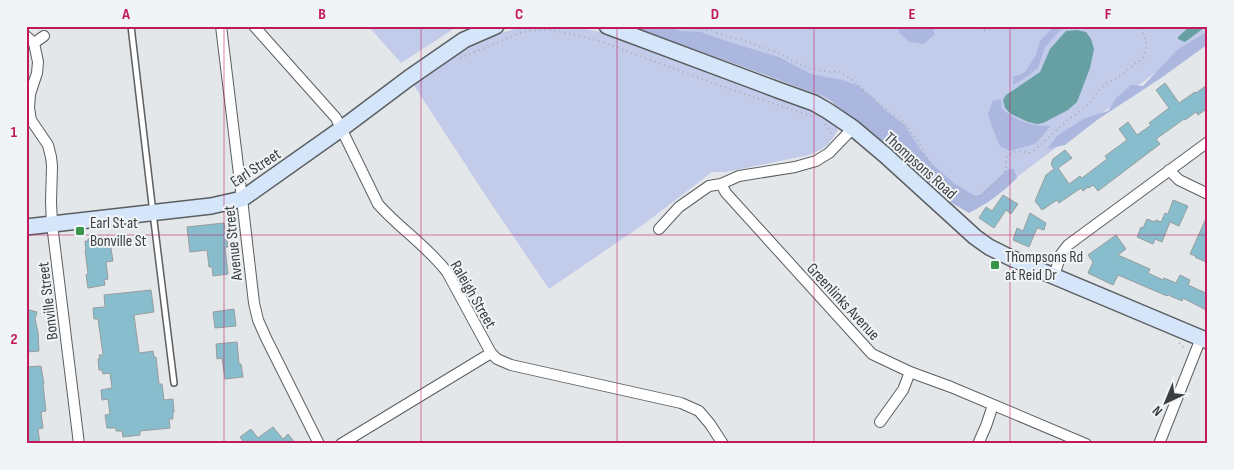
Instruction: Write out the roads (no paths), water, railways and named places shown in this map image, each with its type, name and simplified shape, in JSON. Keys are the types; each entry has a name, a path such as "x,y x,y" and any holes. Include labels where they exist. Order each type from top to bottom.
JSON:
{"street":[{"name":"Avenue Street","path":"221,26 254,303 258,320 319,444"},
{"name":"Raleigh Street","path":"254,26 336,118 378,204 387,215 438,261 447,272 491,353 511,365 681,403 700,411 723,444"},
{"name":"Earl Street","path":"26,227 211,206 242,199 464,40 496,26"},
{"name":"Thompsons Road","path":"607,26 814,103 828,110 885,155 989,247 1204,340"},
{"name":"Bonville Street","path":"44,36 30,39 38,62 37,73 30,94 29,108 31,120 48,146 51,157 52,224 79,444"},
{"path":"659,228 678,207 709,186 721,184 739,176 795,167 816,161 829,153 852,128"},
{"path":"1054,276 1061,254 1068,245 1208,142"},
{"path":"1169,170 1179,180 1208,194"},
{"name":"Greenlinks Avenue","path":"721,184 726,193 872,354 910,372 951,387 1086,444"},
{"path":"1159,444 1204,340"},
{"path":"341,444 491,353"},
{"path":"880,422 902,390 910,372"},
{"path":"978,444 993,405"}],"lane":[{"path":"131,26 152,213 174,383"}],"place":[{"name":"Earl St at Bonville St","path":"80,231"},
{"name":"Thompsons Rd at Reid Dr","path":"995,265"}]}
